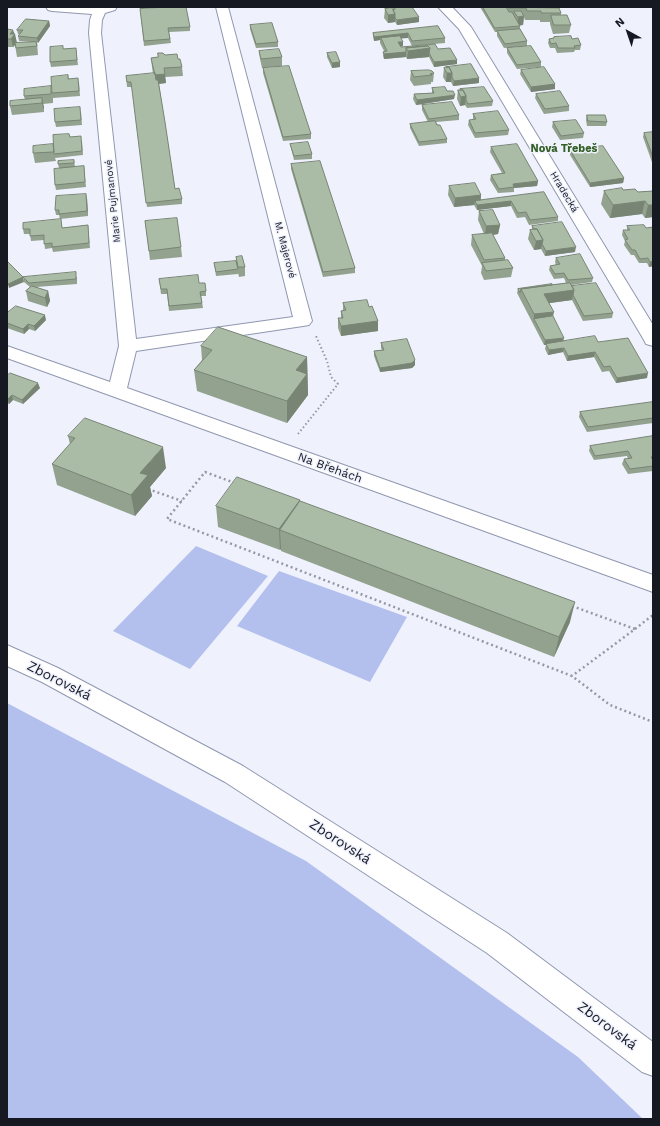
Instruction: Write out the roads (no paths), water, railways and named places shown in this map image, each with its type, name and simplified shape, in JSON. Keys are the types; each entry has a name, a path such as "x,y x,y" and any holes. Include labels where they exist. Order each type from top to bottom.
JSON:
{"street":[{"path":"52,7 105,9"},
{"name":"M. Majerové","path":"128,346 303,321 222,7"},
{"name":"Hradecká","path":"445,7 464,27 653,340"},
{"name":"Marie Pujmanové","path":"105,9 96,20 95,33 128,346 118,391"},
{"name":"Na Břehách","path":"7,352 653,584"},
{"name":"Zborovská","path":"7,655 50,674 234,774 497,943 653,1061"}],"district":[{"name":"Nová Třebeš","path":"564,149"}]}
